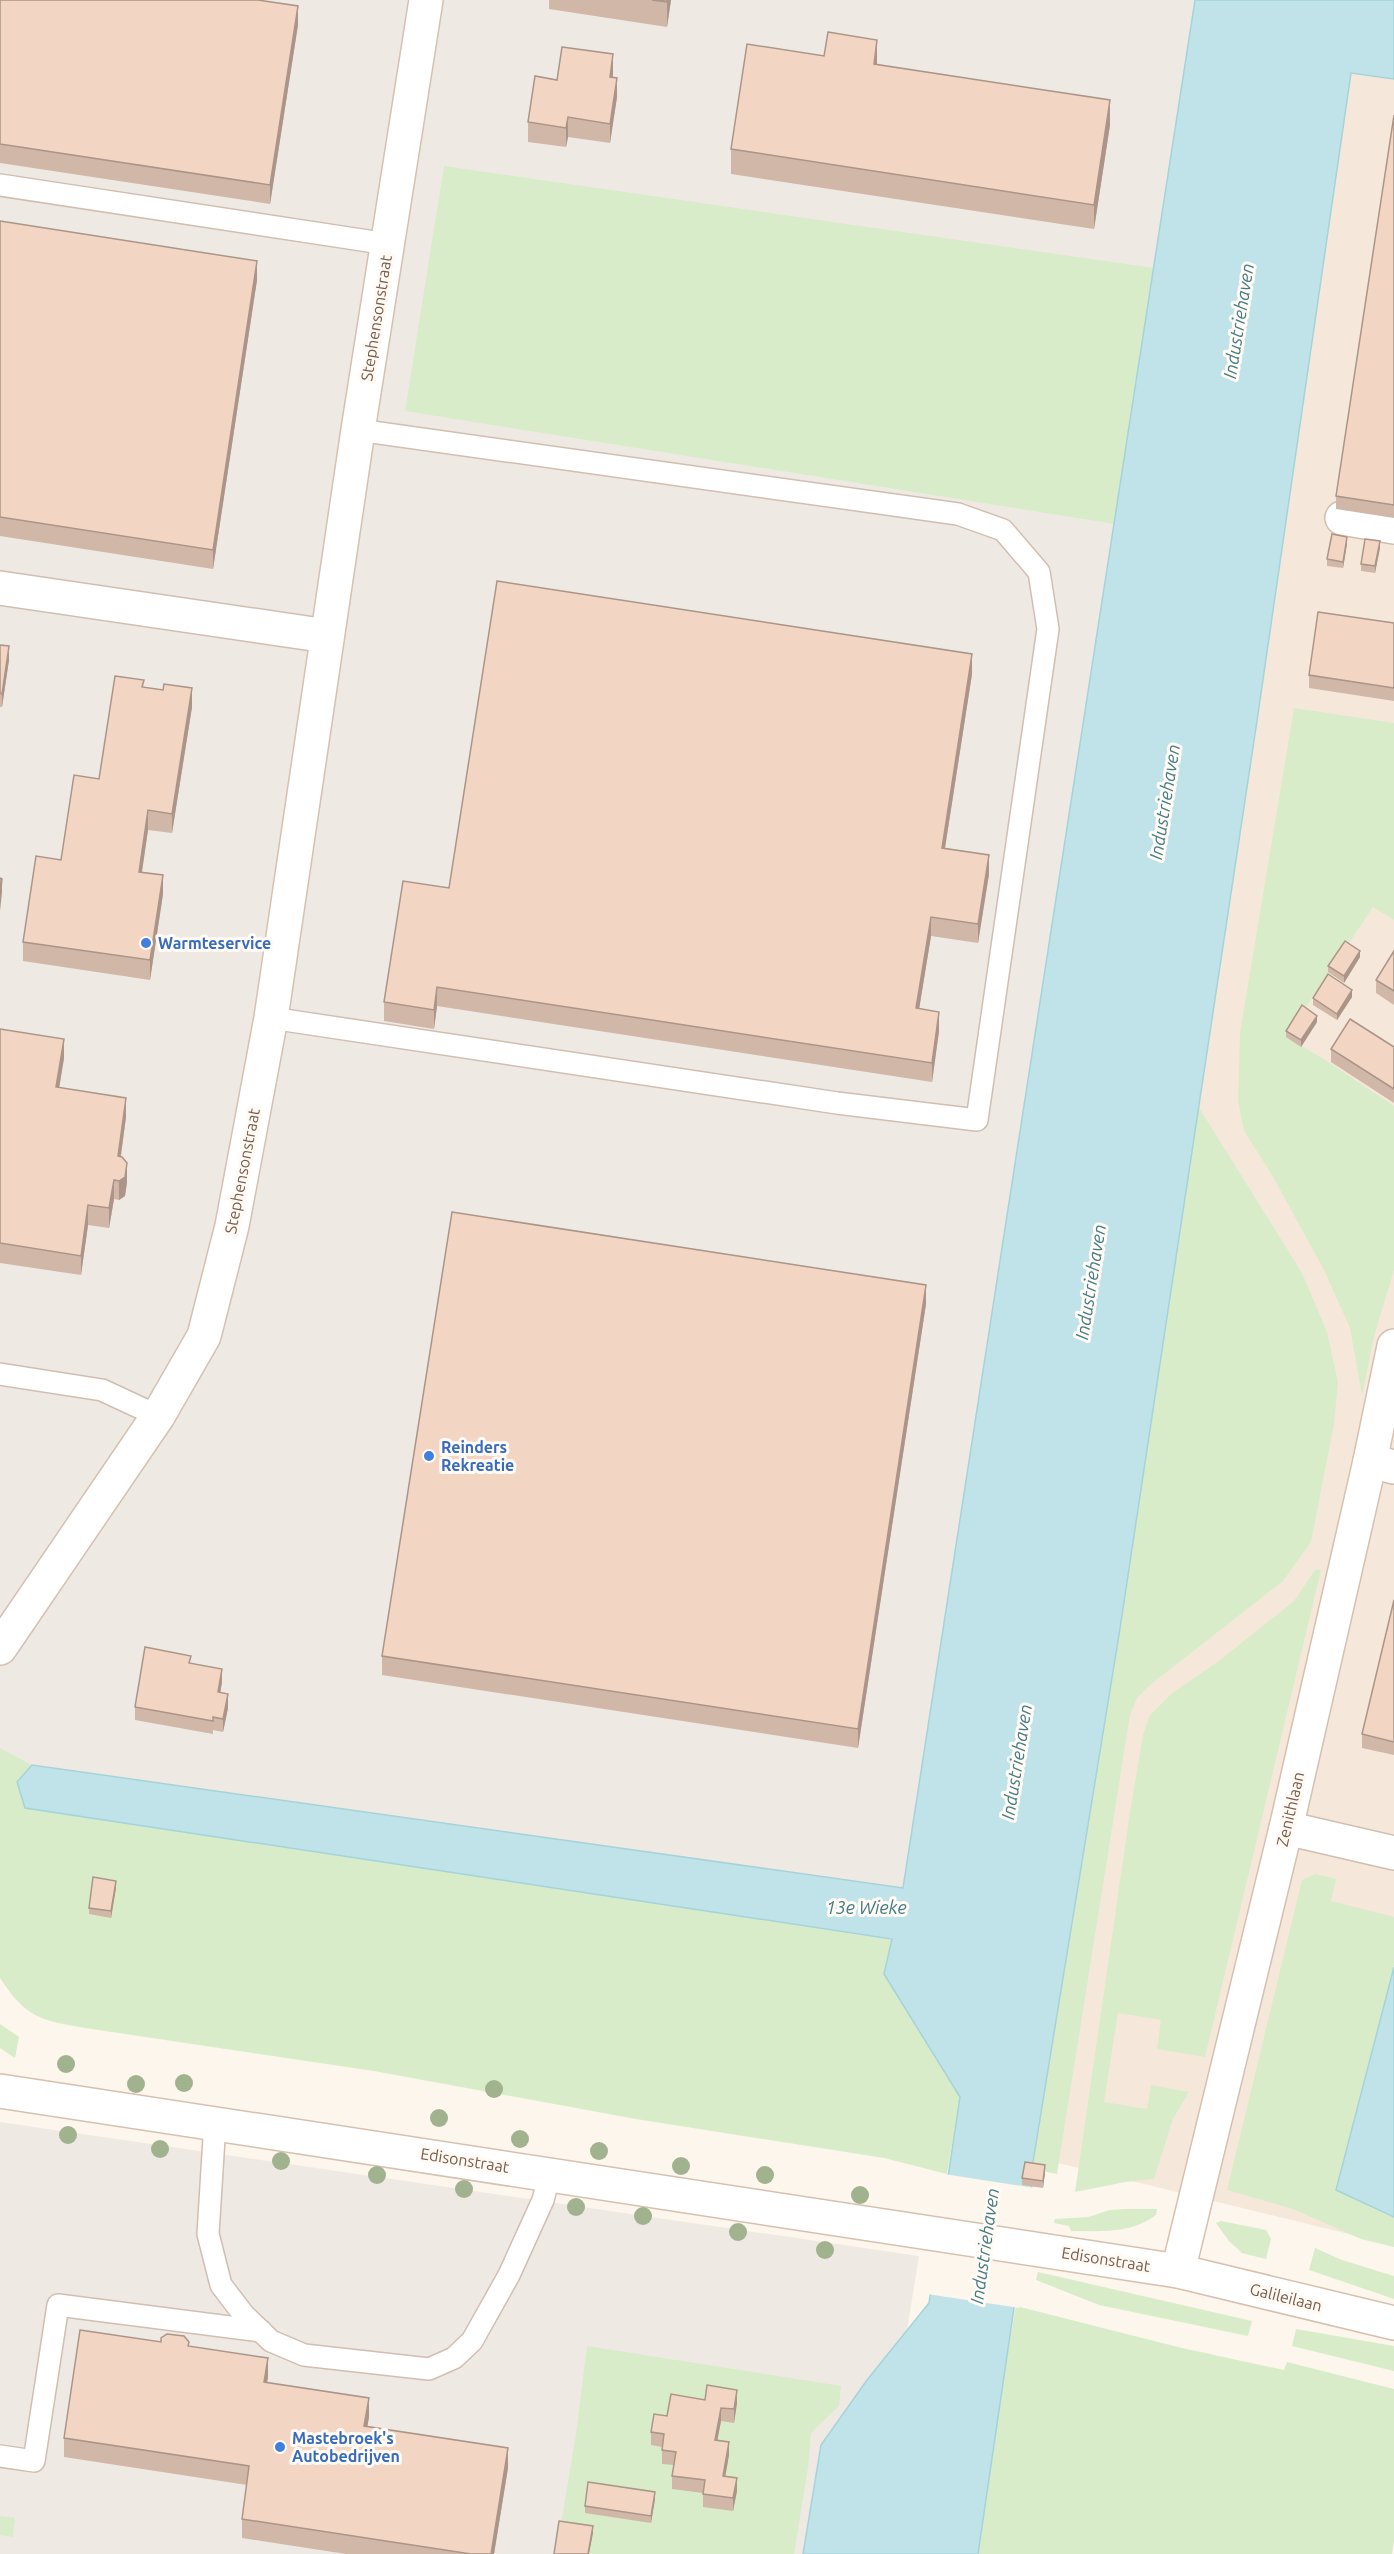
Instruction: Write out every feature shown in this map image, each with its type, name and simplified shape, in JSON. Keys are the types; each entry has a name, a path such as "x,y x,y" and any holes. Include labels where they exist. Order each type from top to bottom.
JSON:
{"street":[{"name":"Stephensonstraat","path":"0,1648 158,1416 204,1336 232,1226 271,1018 358,430 426,0"},
{"path":"1342,518 1394,527"},
{"path":"0,588 327,636"},
{"name":"Zenithlaan","path":"1178,2271 1286,1828 1382,1464 1394,1346"},
{"path":"1286,1828 1394,1853"},
{"name":"Edisonstraat","path":"0,2091 550,2173 1178,2271"},
{"name":"Galileilaan","path":"1178,2271 1394,2323"}],"lane":[{"path":"0,185 388,244"},
{"path":"271,1018 837,1103 977,1120 1048,629 1040,572 1003,530 958,514 358,430"},
{"path":"0,1374 102,1390 158,1416"},
{"path":"215,2122 208,2234 221,2285 271,2341 304,2355 429,2369 454,2358 472,2341 509,2275 543,2200 550,2173"},
{"path":"0,2456 34,2461 58,2305 261,2331"}],"shaded area":[{"path":"0,0 1214,0 915,1914 0,1767"},
{"path":"1337,0 1394,0 1394,2245 1025,2155"},
{"path":"0,2122 919,2256 871,2554 0,2554"}],"green space":[{"path":"444,166 1154,268 1115,524 405,411"},
{"path":"1294,708 1394,723 1394,920 1373,907 1286,1037 1394,1106 1394,1270 1374,1336 1362,1396 1350,1328 1324,1270 1272,1175 1244,1131 1238,1101 1240,1033"},
{"path":"1198,1106 1302,1273 1327,1332 1338,1382 1334,1424 1311,1542 1283,1581 1150,1685 1137,1698 1130,1715 1057,2174 1032,2169 1119,1635"},
{"path":"1315,1570 1321,1570 1205,2057 1157,2049 1161,2020 1118,2013 1104,2102 1147,2109 1151,2085 1189,2092 1173,2119 1154,2179 1075,2192 1130,1812 1143,1735 1150,1715 1171,1694 1220,1660 1294,1601"},
{"path":"0,1748 32,1765 17,1782 893,1939 960,2097 947,2174 884,2158 636,2119 374,2071 85,2028 35,2015 18,2002 0,1978"},
{"path":"1315,1874 1336,1879 1331,1901 1394,1917 1394,1967 1336,2190 1394,2217 1394,2247 1361,2239 1293,2209 1227,2190 1302,1880"},
{"path":"0,2024 19,2037 15,2058 0,2048"},
{"path":"1157,2209 1156,2215 1136,2226 1115,2230 1071,2231 1069,2226 1054,2223 1055,2219 1088,2217 1110,2210"},
{"path":"1221,2221 1266,2230 1271,2239 1266,2259 1242,2253 1229,2241 1216,2223"},
{"path":"1315,2248 1342,2260 1394,2276 1394,2299 1309,2270"},
{"path":"1038,2272 1252,2321 1248,2336 1099,2305 1036,2280"},
{"path":"1016,2306 1182,2348 1284,2370 1287,2362 1394,2389 1394,2540 1392,2554 978,2554 1004,2371"},
{"path":"1296,2329 1394,2346 1394,2371 1292,2346"},
{"path":"587,2346 841,2386 839,2406 811,2433 808,2468 794,2554 556,2554 576,2434"},
{"path":"0,2516 15,2518 13,2537 0,2535"}],"water":[{"path":"1195,0 1394,0 1394,79 1351,73 1257,721 1119,1635 1032,2168 1032,2185 978,2554 803,2554 821,2445 867,2380 929,2303 960,2097 884,1974 892,1939 25,1808 17,1782 32,1765 903,1888"},
{"path":"1394,1967 1394,2217 1336,2190"}],"pier":[{"path":"944,2174 1035,2188 1019,2308 927,2294"}],"building":[{"path":"0,0 258,0 298,6 270,185 0,144"},
{"path":"828,32 877,40 874,64 1110,100 1094,205 731,149 747,44 824,56"},
{"path":"562,47 613,54 610,77 617,78 610,124 568,117 566,128 528,122 535,76 557,80"},
{"path":"1394,115 1394,505 1336,496"},
{"path":"0,221 257,261 213,550 0,517"},
{"path":"1332,534 1347,537 1343,562 1327,559"},
{"path":"1365,539 1380,541 1375,566 1361,564"},
{"path":"497,581 972,654 942,848 989,855 978,924 931,917 916,1008 939,1012 932,1063 437,987 434,1010 384,1002 403,881 449,888"},
{"path":"1318,612 1394,623 1394,688 1309,675"},
{"path":"0,645 9,646 2,694 0,693"},
{"path":"115,676 144,680 142,687 163,690 164,684 192,688 172,814 148,810 139,872 163,875 150,960 23,942 36,856 61,860 74,775 99,779"},
{"path":"1345,941 1360,951 1344,976 1328,966"},
{"path":"1394,951 1394,991 1376,980"},
{"path":"1328,974 1352,990 1337,1014 1313,998"},
{"path":"1302,1005 1317,1016 1301,1040 1286,1031"},
{"path":"1350,1019 1394,1047 1394,1089 1331,1049"},
{"path":"0,1029 64,1039 56,1087 126,1098 118,1156 127,1163 125,1177 119,1181 114,1180 109,1208 88,1205 81,1256 0,1243"},
{"path":"452,1212 926,1285 858,1729 382,1656"},
{"path":"1394,1600 1394,1742 1362,1734"},
{"path":"145,1647 191,1656 189,1663 222,1669 218,1692 228,1694 223,1719 213,1717 213,1721 135,1707"},
{"path":"93,1877 116,1881 111,1911 89,1908"},
{"path":"1025,2162 1045,2165 1043,2181 1022,2178"},
{"path":"80,2330 161,2342 161,2338 167,2334 184,2336 189,2342 188,2346 268,2358 264,2382 369,2398 364,2426 508,2448 491,2554 471,2554 242,2519 249,2466 64,2438"},
{"path":"707,2385 737,2390 734,2409 721,2408 715,2440 729,2442 723,2476 737,2478 733,2498 703,2494 705,2480 672,2476 676,2452 662,2450 664,2434 651,2432 654,2414 667,2416 671,2394 705,2400"},
{"path":"588,2482 655,2492 651,2516 585,2506"},
{"path":"559,2521 593,2526 588,2554 554,2554"}],"place":[{"name":"Warmteservice","path":"146,943"},
{"name":"Reinders Rekreatie","path":"429,1456"},
{"name":"Mastebroek's Autobedrijven","path":"280,2447"}],"water label":[{"name":"Industriehaven","path":"1239,321"},
{"name":"Industriehaven","path":"1165,802"},
{"name":"Industriehaven","path":"1091,1282"},
{"name":"Industriehaven","path":"1017,1762"},
{"name":"13e Wieke","path":"866,1908"},
{"name":"Industriehaven","path":"985,2246"}]}
